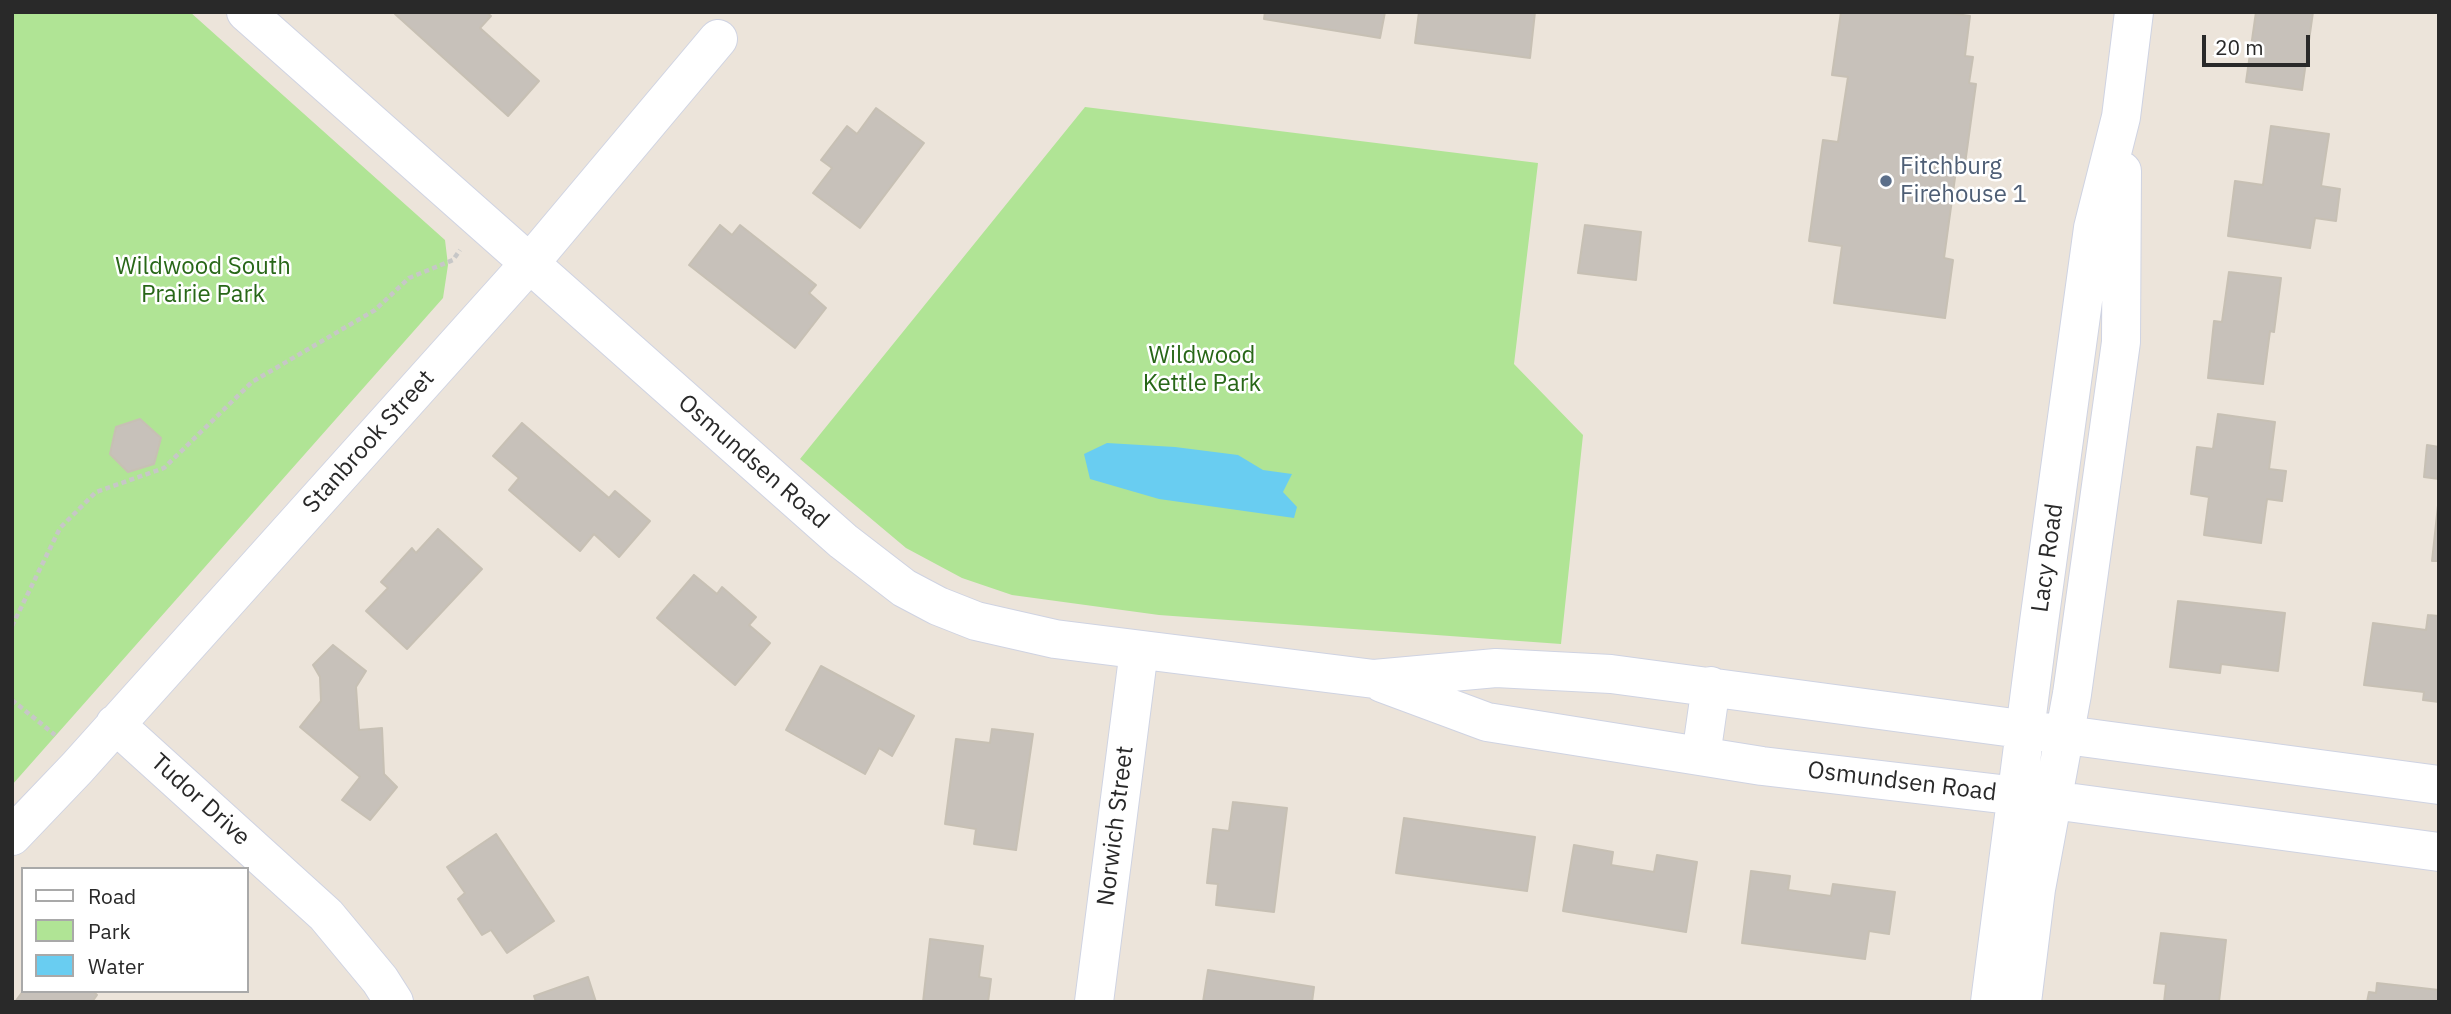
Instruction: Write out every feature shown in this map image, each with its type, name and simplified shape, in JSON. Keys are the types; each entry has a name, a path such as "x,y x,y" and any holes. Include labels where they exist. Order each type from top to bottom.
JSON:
{"street":[{"name":"Osmundsen Road","path":"246,12 842,541 904,588 938,606 976,621 1055,639 1374,679 1496,668 1611,674 2439,785"},
{"name":"Lacy Road","path":"2022,1002 2036,889 2034,798 2025,729 2093,228 2121,117 2134,12"},
{"name":"Stanbrook Street","path":"12,836 85,759 529,264 718,39"},
{"name":"Lacy Road","path":"1990,1002 2034,798 2064,735 2121,341 2121,117"},
{"name":"Norwich Street","path":"1094,1002 1139,650"},
{"name":"Osmundsen Road","path":"1374,679 1487,722 1762,766 2034,798 2439,852"},
{"path":"1701,756 1711,686"},
{"name":"Tudor Drive","path":"116,724 326,915 380,980 394,1002"}],"path":[{"path":"12,626 60,528 96,492 164,468 252,382 375,310 409,278 453,260 480,220"},
{"path":"12,701 85,759"}],"green space":[{"name":"Wildwood South Prairie Park","path":"12,12 190,12 445,240 448,265 443,298 12,785"},
{"name":"Wildwood Kettle Park","path":"1085,107 1538,163 1514,364 1583,435 1561,644 1159,615 1012,595 962,578 906,548 800,459"}],"water":[{"path":"1107,443 1175,447 1238,455 1263,470 1292,474 1283,492 1297,507 1294,518 1159,499 1090,479 1084,454"}],"building":[{"path":"486,12 491,16 480,28 539,81 508,116 395,14"},
{"path":"1265,12 1385,12 1380,38 1264,19"},
{"path":"1419,12 1535,12 1530,58 1415,43"},
{"name":"Fitchburg Firehouse 1","path":"1841,12 1942,12 1970,16 1965,56 1973,57 1969,83 1976,84 1965,164 1957,163 1944,258 1953,260 1945,318 1834,303 1842,246 1809,241 1823,140 1838,142 1848,77 1832,75"},
{"path":"2256,12 2313,12 2302,90 2246,82"},
{"path":"876,108 924,143 860,228 813,193 832,168 821,160 847,126 857,134"},
{"path":"2271,126 2329,134 2321,186 2340,189 2336,221 2315,218 2310,248 2228,236 2235,181 2263,185"},
{"path":"720,225 732,235 740,225 816,285 809,293 826,308 795,348 689,265"},
{"path":"1585,225 1641,232 1636,280 1578,273"},
{"path":"2229,272 2281,278 2274,332 2270,331 2263,384 2208,378 2214,321 2222,322"},
{"path":"2218,414 2275,422 2269,469 2286,471 2282,501 2267,499 2261,543 2204,535 2209,497 2191,494 2197,447 2213,449"},
{"path":"140,419 161,438 154,464 128,472 110,454 116,427"},
{"path":"522,423 609,498 615,491 650,521 619,557 594,534 580,551 509,490 519,478 493,456"},
{"path":"2427,445 2439,447 2439,479 2424,477"},
{"path":"2439,496 2439,561 2432,561"},
{"path":"438,529 482,569 407,649 366,611 388,588 381,582 412,548 416,553"},
{"path":"694,575 717,594 722,587 756,617 749,625 770,643 735,685 657,618"},
{"path":"2178,601 2285,613 2278,671 2221,664 2220,673 2170,667"},
{"path":"2428,615 2439,616 2439,702 2423,700 2424,692 2364,685 2373,623 2426,630"},
{"path":"333,645 366,671 356,687 359,730 382,728 384,774 397,787 370,820 342,800 360,777 300,727 321,701 320,677 313,665"},
{"path":"821,666 914,716 892,756 879,748 865,774 786,730"},
{"path":"992,729 1033,734 1016,850 974,844 976,829 945,824 956,739 990,743"},
{"path":"1233,802 1287,808 1274,912 1216,905 1218,884 1207,883 1213,829 1229,831"},
{"path":"1404,818 1535,837 1527,891 1396,873"},
{"path":"496,834 554,921 507,953 491,930 482,935 458,899 465,893 447,867"},
{"path":"1574,845 1613,852 1611,865 1654,872 1657,855 1697,862 1686,932 1563,911"},
{"path":"1751,871 1790,876 1788,890 1831,896 1833,884 1895,892 1889,934 1869,931 1865,959 1742,943"},
{"path":"2161,933 2226,940 2219,1002 2164,1002 2166,984 2154,983"},
{"path":"930,939 983,946 979,977 991,979 988,1002 923,1002"},
{"path":"1208,970 1314,987 1312,1002 1203,1002"},
{"path":"588,977 596,1002 536,1002 534,996"},
{"path":"2377,983 2439,990 2439,1002 2367,1002 2369,992 2376,993"},
{"path":"22,993 97,995 92,1002 15,1002"}],"place":[{"name":"Fitchburg Firehouse 1","path":"1886,181"}]}
